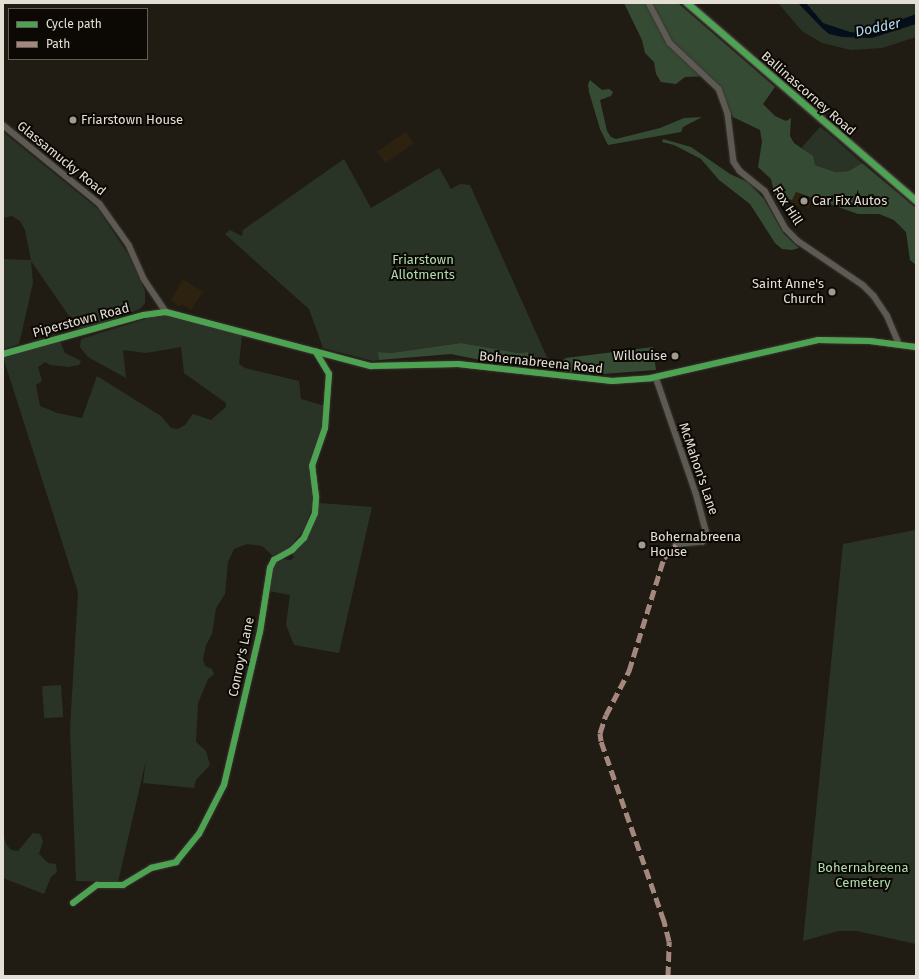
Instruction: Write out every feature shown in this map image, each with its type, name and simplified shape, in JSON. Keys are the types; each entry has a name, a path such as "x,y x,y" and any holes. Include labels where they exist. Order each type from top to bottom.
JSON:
{"main road":[{"name":"Ballinascorney Road","path":"687,3 916,201"}],"street":[{"name":"Fox Hill","path":"649,3 670,43 719,89 728,114 732,157 740,171 765,191 786,229 798,241 863,285 874,296 887,315 899,343"},
{"name":"Glassamucky Road","path":"3,125 100,204 129,245 144,279 166,312"},
{"name":"Bohernabreena Road","path":"166,312 371,366 458,364 612,381 656,377 811,341 842,339 899,343 916,347"},
{"name":"Piperstown Road","path":"3,354 144,315 166,312"},
{"name":"Conroy's Lane","path":"73,903 97,886 123,885 151,868 176,862 199,834 224,785 260,632 270,568 274,560 292,550 304,538 315,513 316,497 312,466 325,428 329,374 316,352"},
{"name":"McMahon's Lane","path":"656,377 706,531 706,538 703,542 676,545"}],"shaded area":[{"path":"406,132 414,144 385,163 377,152"},
{"path":"773,184 812,199 809,208 778,201"},
{"path":"183,279 203,292 191,310 182,304 179,307 171,300"}],"green space":[{"path":"624,3 678,3 775,87 763,104 775,116 786,121 791,118 790,136 794,143 813,156 815,165 835,172 849,171 862,163 916,208 916,265 910,260 906,232 894,220 879,214 858,214 796,192 792,200 775,196 771,179 758,167 762,142 760,130 733,117 724,96 709,76 685,77 676,84 661,82 656,74 654,62 645,53 642,40"},
{"path":"778,3 916,3 916,37 882,48 851,50 822,43 802,31"},
{"path":"590,80 602,90 609,89 613,92 611,96 600,100 607,131 611,137 616,139 660,128 684,118 702,117 683,127 681,132 608,145 600,129 589,92 588,84"},
{"path":"820,127 862,163 849,171 835,172 815,165 802,147"},
{"path":"3,132 98,209 128,254 145,291 145,303 140,309 96,326 78,329 31,261 33,283 19,344 4,349 3,259 31,260 25,230 20,221 12,216 3,218"},
{"path":"663,139 691,147 730,174 748,182 764,199 784,234 799,248 792,250 782,249 775,243 750,204 719,180 701,159 674,145 662,142"},
{"name":"Friarstown Allotments","path":"344,159 371,208 439,168 451,189 460,184 470,185 550,364 531,365 528,352 518,353 461,343 391,353 379,352 379,360 373,361 323,348 309,309 225,234 230,230 242,236 243,230"},
{"path":"167,316 242,335 239,364 245,368 299,381 301,399 325,406 322,432 310,462 313,506 303,531 288,549 273,556 262,546 247,544 234,549 228,562 225,594 216,608 212,634 206,645 203,659 205,666 212,669 214,674 208,679 198,703 196,742 206,751 210,765 196,780 194,788 143,783 146,760 118,882 76,881 70,729 78,592 3,357 60,341 65,353 81,361 79,365 68,367 50,365 45,362 38,367 42,381 36,385 40,406 57,413 82,418 97,376 161,416 171,428 178,429 185,425 193,414 211,420 226,407 226,403 184,373 181,347 146,353 123,350 126,378 88,357 80,347 81,339 152,317"},
{"path":"461,343 518,353 528,352 531,365 515,367 451,354 379,360 378,352 391,353"},
{"path":"653,347 656,370 602,374 565,372 558,364 566,358"},
{"path":"319,503 372,507 339,653 294,645 286,625 290,595 269,591 270,574 275,564 282,559 291,560 294,557 292,554 307,536 318,514"},
{"name":"Bohernabreena Cemetery","path":"915,530 916,944 857,931 838,931 803,941 843,544"},
{"path":"61,685 63,717 44,718 42,686"},
{"path":"3,832 6,844 11,850 18,851 33,833 40,834 43,841 39,854 48,863 56,864 57,872 51,877 44,894 3,878"}],"water":[{"name":"Dodder","path":"798,3 806,3 823,23 850,32 860,33 869,27 889,24 916,14 916,24 872,38 842,37 829,34"}],"marked path":[{"path":"668,976 669,941 664,921 601,741 600,733 606,715 629,671 664,558 676,545"}],"cycle path":[{"path":"687,3 916,201"},
{"path":"3,354 144,315 166,312 371,366 458,364 612,381 651,378 818,340 870,341 916,347"},
{"path":"73,903 97,885 123,885 151,868 176,862 199,834 224,785 260,632 270,568 274,560 292,550 304,538 315,513 316,497 312,466 325,428 329,374 316,352"}],"place":[{"name":"Friarstown House","path":"73,120"},
{"name":"Car Fix Autos","path":"804,201"},
{"name":"Saint Anne's Church","path":"832,292"},
{"name":"Willouise","path":"675,356"},
{"name":"Bohernabreena House","path":"642,545"}]}
